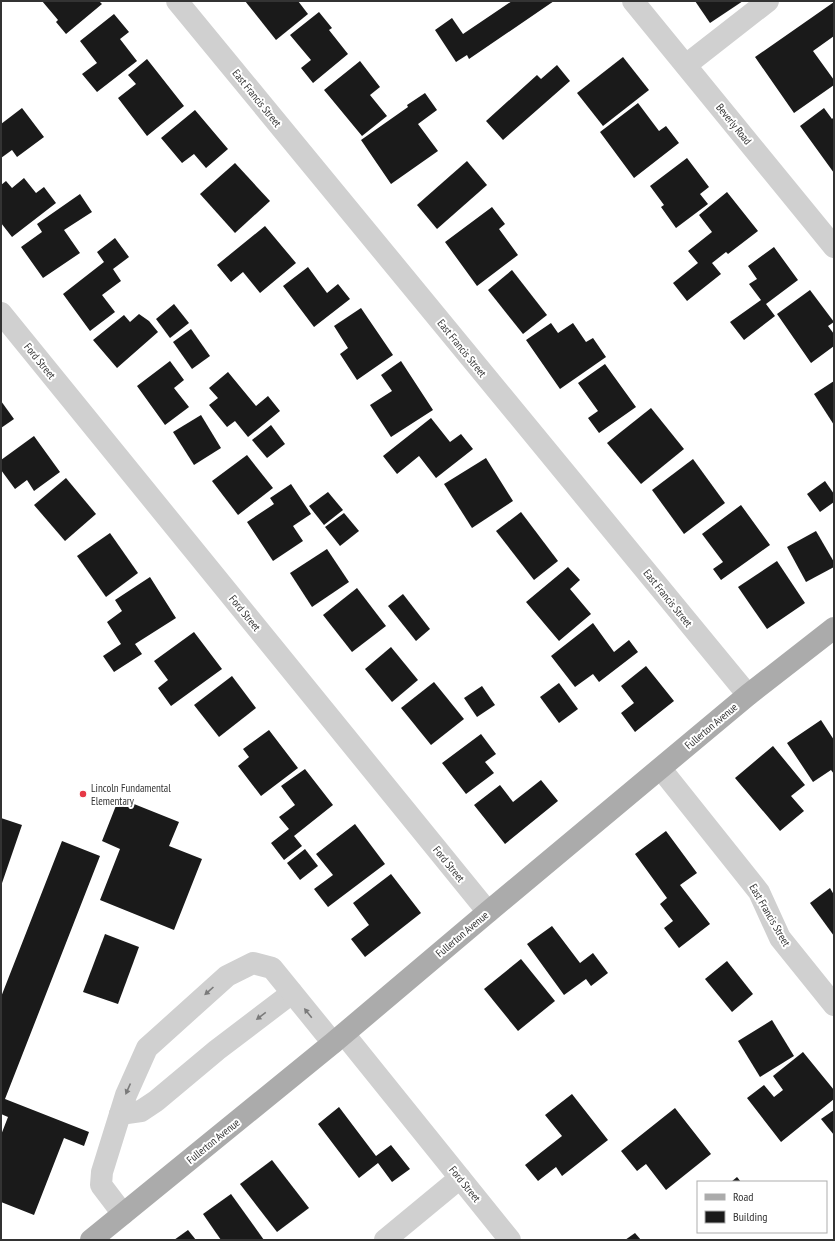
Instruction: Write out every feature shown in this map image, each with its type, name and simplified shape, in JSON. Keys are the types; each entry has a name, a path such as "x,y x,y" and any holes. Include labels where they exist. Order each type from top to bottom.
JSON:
{"main road":[{"name":"Fullerton Avenue","path":"91,1240 339,1039 488,912 748,695 834,628"}],"street":[{"name":"East Francis Street","path":"177,1 748,695"},
{"name":"Beverly Road","path":"633,1 834,247"},
{"path":"686,65 768,1"},
{"name":"Ford Street","path":"1,313 488,912"},
{"name":"East Francis Street","path":"661,769 759,892 780,938 834,1005"},
{"name":"Ford Street","path":"123,1214 102,1185 102,1172 126,1095 147,1048 226,976 253,963 272,968 292,993 339,1039 460,1178 510,1240"},
{"path":"120,1114 141,1111 156,1101 217,1050 292,993"},
{"path":"385,1240 460,1178"}],"building":[{"path":"42,1 99,1 102,4 66,34 56,22 58,20"},
{"path":"245,1 298,1 308,14 276,40"},
{"path":"512,1 554,1 469,59 467,55 456,62 435,30 452,18 463,34"},
{"path":"695,1 743,1 710,23"},
{"path":"834,2 834,36 813,51 834,80 834,85 794,113 755,57"},
{"path":"319,12 332,28 329,30 348,54 313,83 301,68 311,60 290,35"},
{"path":"114,14 129,32 120,39 137,61 97,92 82,74 97,63 80,41"},
{"path":"623,57 649,90 603,126 577,93"},
{"path":"147,59 184,106 147,136 118,98 136,84 128,75"},
{"path":"360,61 380,87 370,95 387,116 362,136 324,90"},
{"path":"557,65 570,81 503,140 486,121 537,75 541,79"},
{"path":"425,93 437,110 418,124 438,151 391,184 361,140 408,107 407,105"},
{"path":"638,103 659,131 666,126 679,143 634,178 600,132"},
{"path":"22,108 44,137 17,157 12,150 1,158 1,124"},
{"path":"824,108 832,119 834,117 834,173 800,126"},
{"path":"195,110 228,149 206,168 194,154 182,163 161,138"},
{"path":"687,158 709,187 700,194 708,204 676,228 661,207 664,205 650,186"},
{"path":"467,161 487,185 437,229 417,205"},
{"path":"235,163 270,201 235,233 200,194"},
{"path":"24,178 36,193 44,187 56,203 12,237 1,223 1,185 6,181 12,188"},
{"path":"727,192 758,231 728,254 726,252 712,263 721,274 687,301 673,283 698,263 688,251 712,232 699,215"},
{"path":"80,194 92,212 64,230 80,253 43,278 21,247 42,232 37,224"},
{"path":"492,207 505,224 499,229 518,255 477,286 445,242"},
{"path":"265,226 296,263 260,293 243,272 231,282 217,265"},
{"path":"115,238 129,257 113,269 121,281 102,295 115,312 90,331 63,294 104,262 97,252"},
{"path":"774,247 798,280 766,304 775,316 744,340 730,322 761,300 749,284 757,279 748,266"},
{"path":"308,267 327,293 338,284 350,299 314,327 283,286"},
{"path":"512,270 547,315 523,334 488,290"},
{"path":"810,290 834,322 828,326 834,334 834,346 811,363 777,314"},
{"path":"174,304 189,323 170,338 156,319"},
{"path":"361,308 393,355 357,380 340,354 348,348 334,326"},
{"path":"139,314 149,321 158,332 117,368 93,340 124,315 130,322"},
{"path":"551,323 558,333 573,323 586,342 593,338 606,357 560,389 526,340"},
{"path":"191,329 210,356 192,369 173,342"},
{"path":"170,361 184,380 174,388 189,407 165,425 137,386"},
{"path":"401,361 433,410 391,437 370,405 392,391 381,375"},
{"path":"605,364 636,407 599,433 588,418 598,411 578,383"},
{"path":"228,372 256,406 268,396 280,411 248,437 235,421 227,427 209,405 218,398 209,388"},
{"path":"834,381 834,425 814,394"},
{"path":"1,401 14,419 1,428"},
{"path":"651,408 684,449 641,484 607,443"},
{"path":"201,415 221,448 194,465 173,432"},
{"path":"431,418 450,442 461,434 473,449 436,478 419,456 397,474 383,456"},
{"path":"271,425 285,444 267,458 252,440"},
{"path":"34,436 60,472 34,491 27,480 15,489 1,470 1,460"},
{"path":"247,455 273,488 238,515 212,481"},
{"path":"486,458 513,501 472,528 444,484"},
{"path":"693,459 725,503 684,534 652,490"},
{"path":"66,478 96,514 65,541 34,505"},
{"path":"825,481 834,494 834,502 820,512 807,494"},
{"path":"291,484 311,514 293,526 303,541 273,561 247,522 274,504 270,498"},
{"path":"328,492 343,510 324,525 309,506"},
{"path":"741,505 770,545 721,580 713,569 723,562 702,534"},
{"path":"521,512 558,561 534,580 496,531"},
{"path":"344,513 359,531 340,546 325,527"},
{"path":"816,531 834,562 834,567 806,582 787,547"},
{"path":"110,533 138,573 106,597 77,556"},
{"path":"327,549 349,582 312,607 290,573"},
{"path":"777,561 805,603 767,629 738,587"},
{"path":"568,567 580,580 570,589 591,614 559,641 526,602"},
{"path":"150,577 176,618 135,644 142,654 114,672 103,656 121,644 107,622 122,611 115,600"},
{"path":"357,588 386,626 352,652 323,615"},
{"path":"403,594 430,629 416,641 388,606"},
{"path":"593,623 614,652 629,640 638,652 599,682 593,674 575,687 551,656"},
{"path":"194,632 222,669 171,706 158,688 168,680 154,661"},
{"path":"391,647 418,680 392,702 365,669"},
{"path":"646,666 674,701 635,732 621,713 634,703 621,686"},
{"path":"232,676 256,708 219,737 194,705"},
{"path":"434,682 464,719 431,745 401,708"},
{"path":"559,683 578,709 559,723 540,697"},
{"path":"482,686 495,705 477,717 464,698"},
{"path":"821,720 834,740 834,774 831,770 813,782 787,743"},
{"path":"269,730 298,768 261,796 238,766 249,757 243,749"},
{"path":"481,734 496,754 485,762 494,773 466,794 442,763"},
{"path":"773,746 805,785 791,796 804,811 780,831 735,778"},
{"path":"305,769 333,805 294,836 302,846 284,860 271,843 289,829 279,817 295,805 281,786"},
{"path":"541,780 558,801 505,844 474,805 500,785 513,802"},
{"path":"119,798 179,822 169,846 202,859 174,930 100,900 120,849 102,841"},
{"path":"1,818 22,825 1,886"},
{"path":"355,824 385,864 328,907 314,889 333,875 316,854"},
{"path":"666,831 697,873 680,885 710,924 679,948 664,928 673,921 660,904 667,898 635,854"},
{"path":"62,841 100,856 5,1099 89,1132 84,1146 64,1138 34,1215 1,1202 1,1135 8,1117 1,1114 1,997"},
{"path":"305,849 318,866 300,880 287,863"},
{"path":"391,874 421,913 365,957 351,939 369,925 353,903"},
{"path":"830,888 834,895 834,936 810,903"},
{"path":"552,926 580,963 593,953 608,973 591,986 586,979 564,995 527,944"},
{"path":"105,934 139,947 118,1004 83,992"},
{"path":"521,959 555,1001 518,1031 484,989"},
{"path":"727,961 753,994 732,1012 705,979"},
{"path":"772,1020 794,1056 760,1077 738,1041"},
{"path":"803,1052 834,1090 834,1099 781,1142 747,1098 764,1085 774,1097 783,1090 773,1076"},
{"path":"572,1094 608,1140 562,1176 556,1167 538,1181 525,1165 562,1136 545,1115"},
{"path":"339,1107 376,1156 391,1145 410,1169 392,1182 378,1163 359,1178 318,1124"},
{"path":"675,1108 711,1154 666,1190 646,1164 637,1171 621,1151"},
{"path":"834,1110 834,1135 821,1119"},
{"path":"272,1160 309,1208 277,1232 240,1184"},
{"path":"737,1177 740,1181 732,1181"},
{"path":"231,1194 264,1240 221,1240 203,1214"},
{"path":"188,1230 196,1240 174,1240"},
{"path":"635,1233 641,1240 625,1240"}],"place":[{"name":"Lincoln Fundamental Elementary","path":"83,794"}]}
